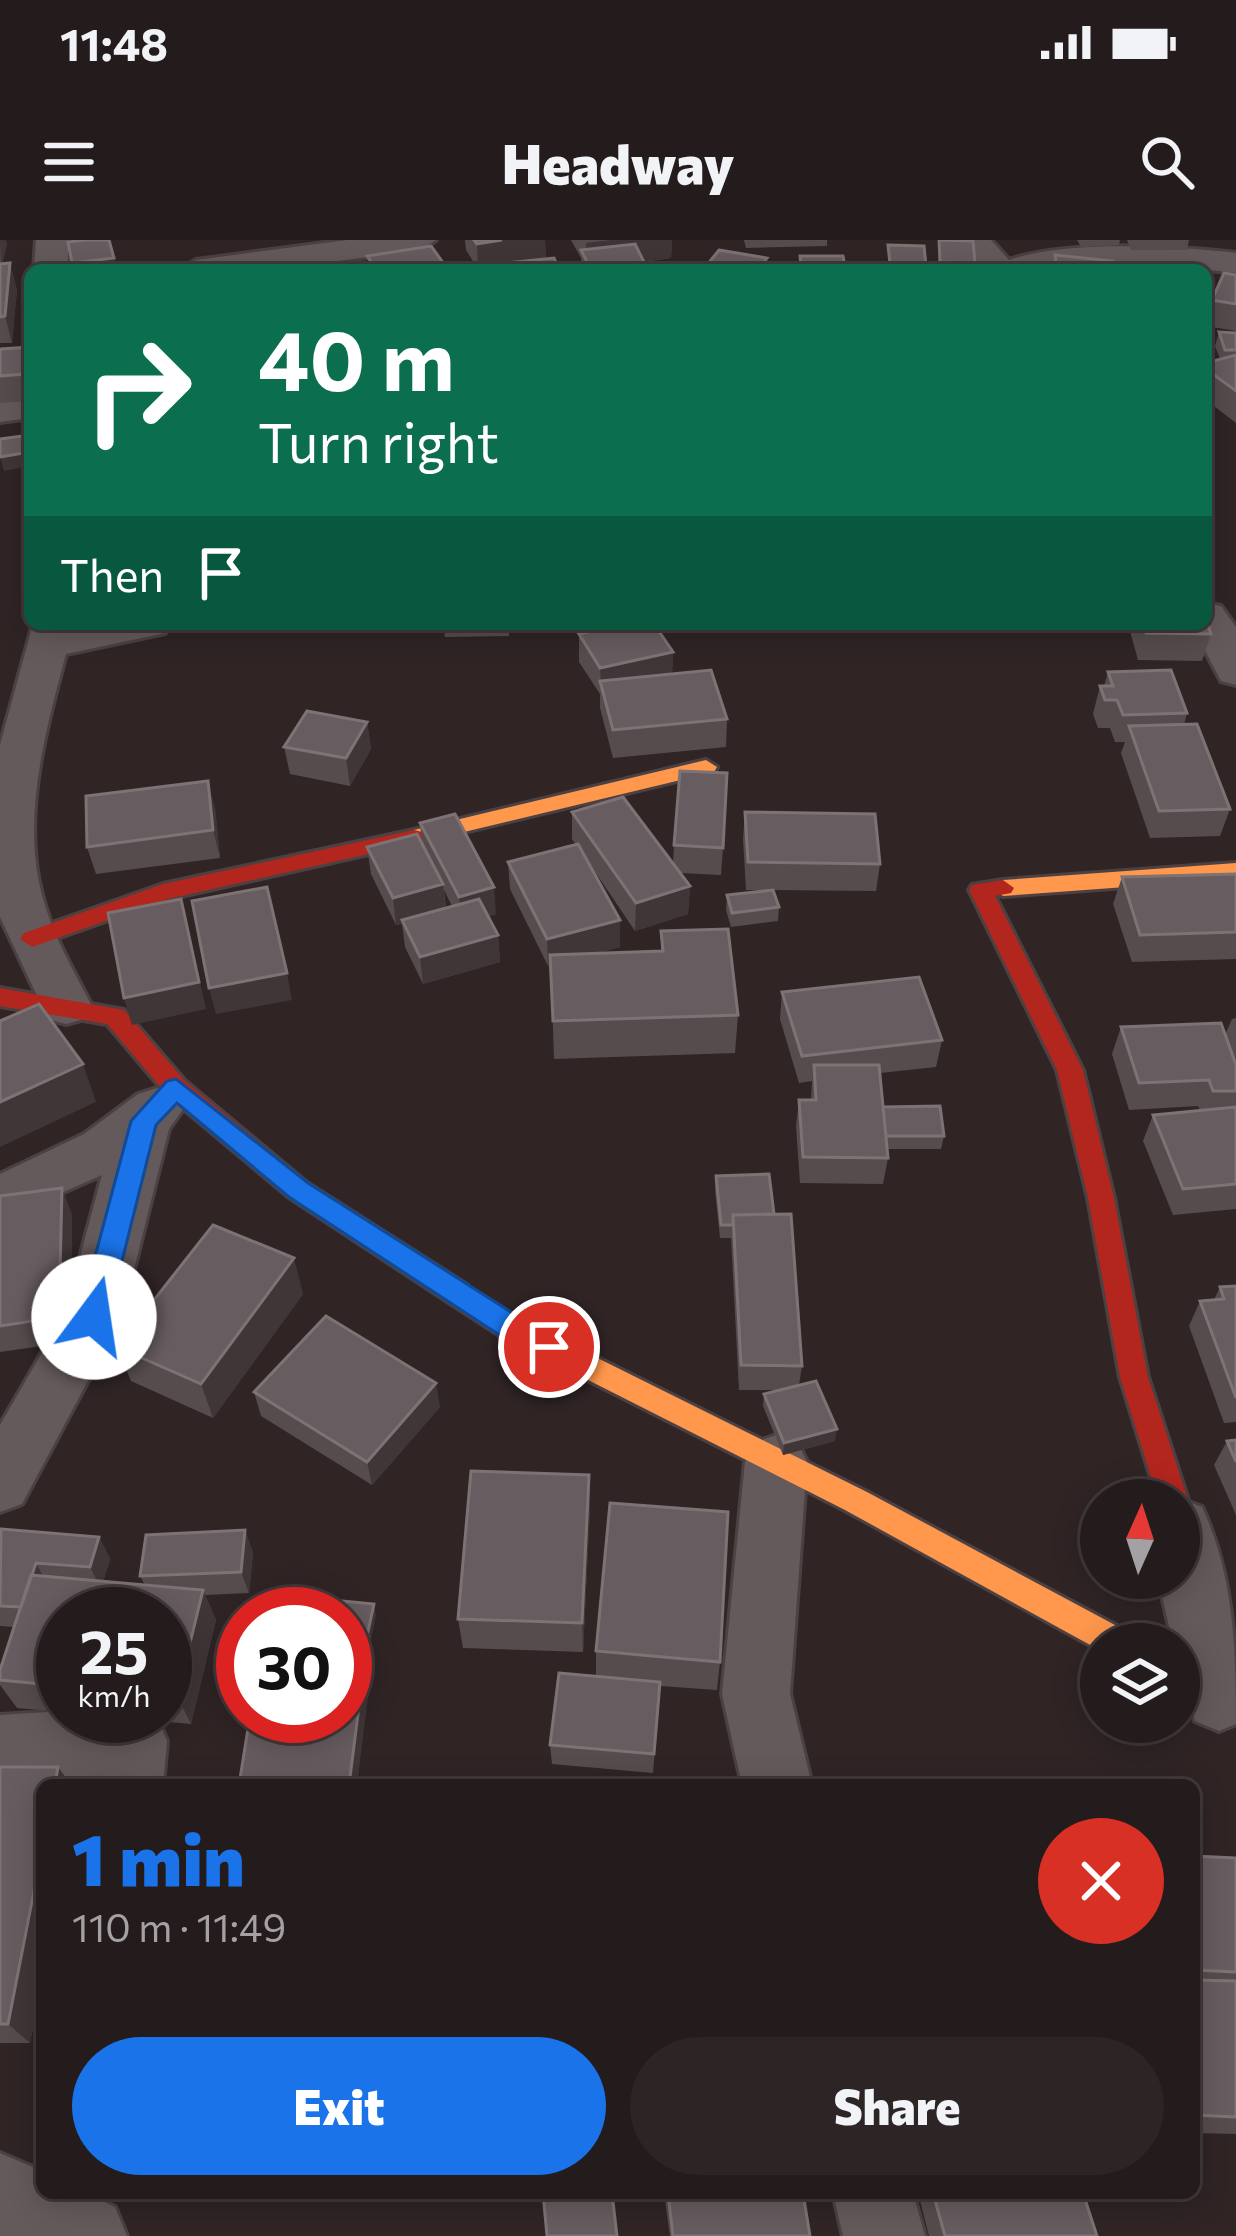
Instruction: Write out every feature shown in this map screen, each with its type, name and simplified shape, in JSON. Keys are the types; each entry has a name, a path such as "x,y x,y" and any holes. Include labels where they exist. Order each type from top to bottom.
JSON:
{"street":[{"path":"241,264 420,240"},
{"path":"969,240 996,264"},
{"path":"1027,264 1043,256 1183,257 1236,263"},
{"path":"1212,623 1226,643 1236,672"},
{"path":"32,978 9,847 32,697 51,634 91,630"},
{"path":"32,978 163,892 706,767"},
{"path":"1166,1479 1134,1377 1101,1198 1070,1070 980,890 1236,871"},
{"path":"32,978 115,1016 160,1105 512,1328 1080,1623"},
{"path":"0,1198 160,1105"},
{"path":"0,1484 94,1317 160,1105"},
{"path":"776,1462 756,1694 776,1779"},
{"path":"1193,1599 1211,1695"},
{"path":"0,1749 131,1741 128,1779"},
{"path":"0,2193 86,2236"},
{"path":"98,2236 100,2199"},
{"path":"875,2199 884,2236"}],"building":[{"path":"109,240 114,258 72,263 68,242"},
{"path":"939,240 973,241 975,263 940,262"},
{"path":"635,244 645,264 588,264 581,250"},
{"path":"888,245 924,246 926,264 890,264"},
{"path":"431,246 444,264 373,264 367,256"},
{"path":"719,250 767,258 762,264 708,264"},
{"path":"1055,255 1113,261 1113,264 1056,264"},
{"path":"800,256 843,256 845,264 801,264"},
{"path":"554,258 557,264 495,264"},
{"path":"10,263 5,316 0,317 0,264"},
{"path":"1224,273 1236,275 1236,304 1212,300"},
{"path":"1219,332 1236,333 1236,350 1225,350"},
{"path":"24,347 24,374 0,376 0,349"},
{"path":"1236,355 1236,391 1212,373 1212,361"},
{"path":"24,436 24,453 0,457 0,439"},
{"path":"658,630 673,652 600,668 579,634"},
{"path":"1210,630 1211,634 1146,633"},
{"path":"711,670 727,719 613,730 600,681"},
{"path":"1171,670 1187,713 1123,715 1117,700 1105,700 1100,686 1113,686 1108,672"},
{"path":"307,711 367,722 346,758 284,747"},
{"path":"1197,724 1230,809 1159,811 1129,726"},
{"path":"680,771 727,773 723,848 674,845"},
{"path":"208,781 213,830 87,847 86,796"},
{"path":"623,797 690,886 636,903 572,812"},
{"path":"745,812 875,814 880,864 748,862"},
{"path":"455,814 494,887 459,897 420,823"},
{"path":"417,834 443,884 393,898 367,847"},
{"path":"578,844 620,920 547,939 508,862"},
{"path":"1236,874 1236,932 1140,935 1122,877"},
{"path":"267,887 287,973 209,988 192,901"},
{"path":"773,890 779,907 732,913 727,895"},
{"path":"181,899 199,982 124,998 108,913"},
{"path":"479,899 498,935 420,957 402,920"},
{"path":"728,929 738,1015 553,1021 550,955 663,951 661,931"},
{"path":"919,977 942,1040 802,1056 782,992"},
{"path":"39,1004 83,1064 0,1102 0,1021"},
{"path":"1221,1023 1236,1065 1236,1091 1213,1091 1209,1080 1139,1083 1121,1027"},
{"path":"814,1065 879,1065 888,1158 803,1157 799,1100 816,1100"},
{"path":"940,1106 944,1136 886,1136 883,1107"},
{"path":"1236,1107 1236,1184 1183,1189 1153,1115"},
{"path":"769,1174 774,1214 733,1215 733,1225 721,1225 716,1176"},
{"path":"62,1188 59,1317 0,1326 0,1196"},
{"path":"791,1214 802,1366 741,1365 733,1215"},
{"path":"213,1225 294,1258 201,1384 117,1347"},
{"path":"1236,1286 1236,1398 1200,1301 1224,1299 1220,1287"},
{"path":"326,1316 436,1383 367,1462 254,1392"},
{"path":"816,1381 837,1429 784,1443 764,1394"},
{"path":"1236,1440 1236,1462 1227,1441"},
{"path":"471,1471 589,1475 582,1623 458,1619"},
{"path":"610,1503 728,1512 720,1662 596,1651"},
{"path":"1,1529 99,1537 90,1567 36,1563 21,1607 0,1606"},
{"path":"245,1530 241,1572 140,1576 146,1535"},
{"path":"31,1575 169,1587 36,1587 36,1683 0,1680"},
{"path":"192,1589 203,1590 192,1635"},
{"path":"559,1673 660,1682 654,1754 550,1745"},
{"path":"246,1743 354,1743 350,1779 240,1779"},
{"path":"0,1767 58,1767 56,1779 36,1779 36,1881 8,2024 0,2024"},
{"path":"1200,1856 1236,1858 1236,1972 1200,1970"},
{"path":"1200,1980 1236,1981 1236,2117 1200,2115"},
{"path":"544,2199 613,2199 617,2236 547,2236"},
{"path":"669,2199 804,2199 810,2236 673,2236"},
{"path":"935,2199 1085,2199 1097,2236 945,2236"}],"traffic: slow":[{"path":"414,837 706,767"},
{"path":"1003,888 1236,871"},
{"path":"457,1293 511,1328 856,1501 1080,1623"}],"traffic: jam":[{"path":"32,939 163,892 414,837"},
{"path":"1003,888 980,890 1070,1070 1101,1198 1134,1377 1166,1479"},
{"path":"0,997 115,1016 176,1088 298,1190 457,1293"}],"route":[{"path":"94,1317 144,1121 176,1088 298,1190 549,1347"}]}
